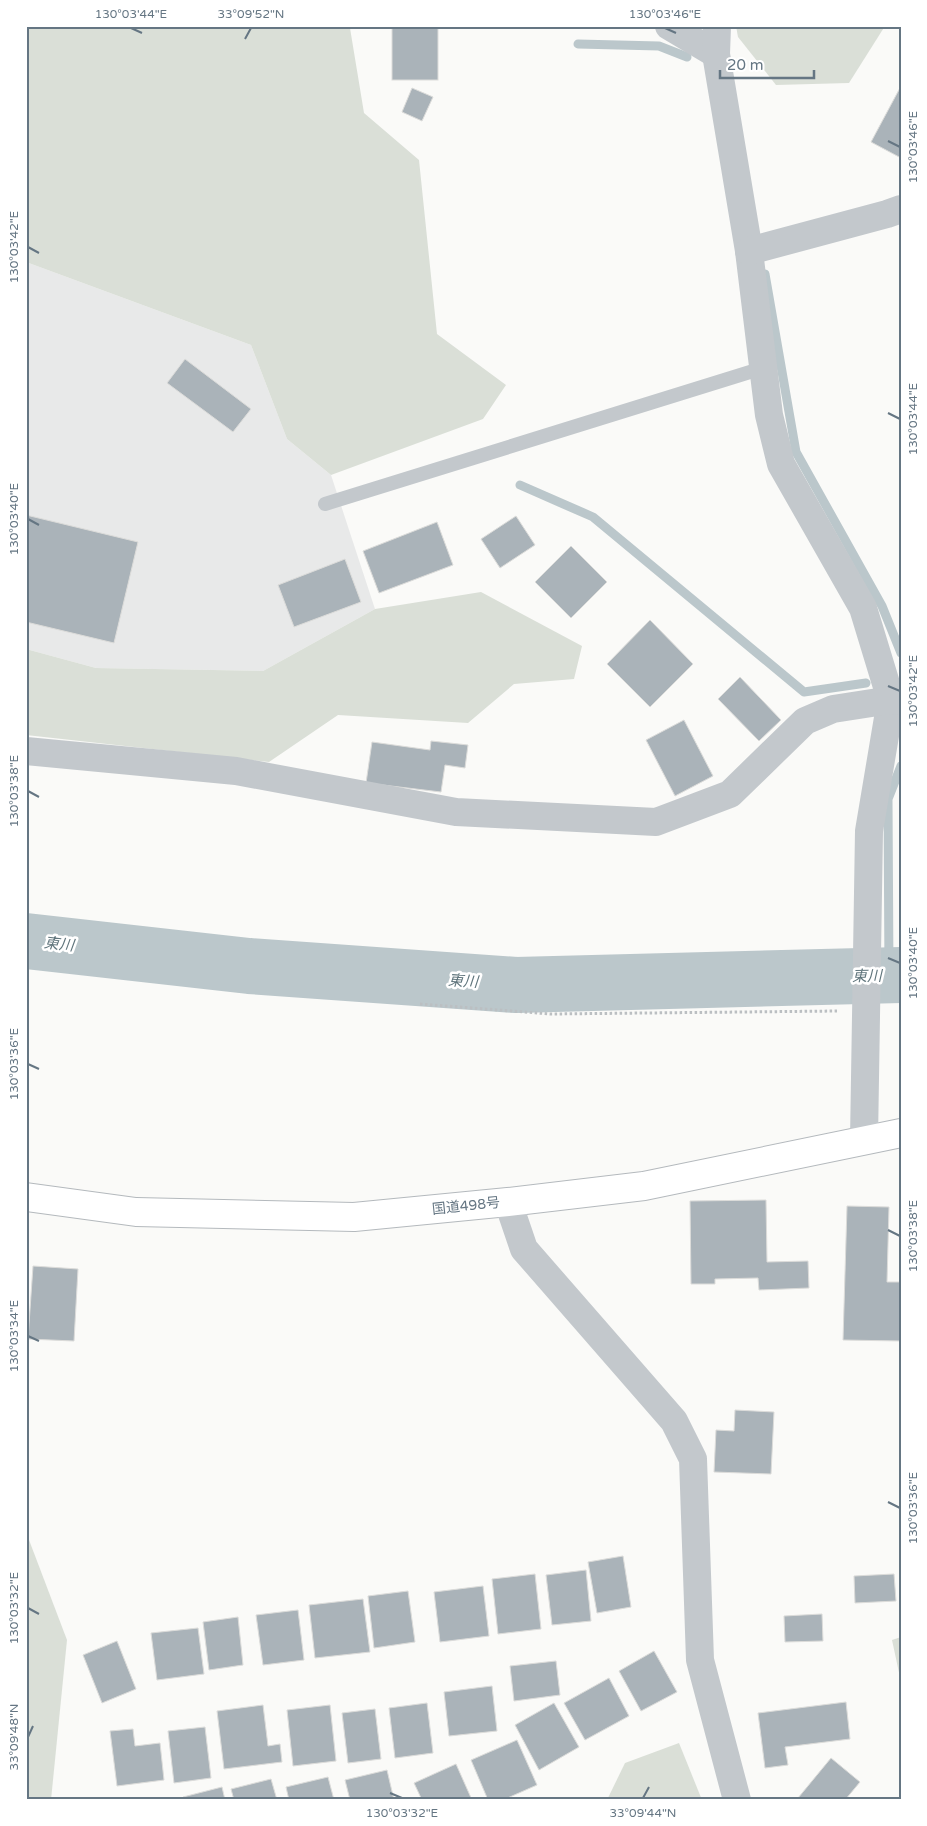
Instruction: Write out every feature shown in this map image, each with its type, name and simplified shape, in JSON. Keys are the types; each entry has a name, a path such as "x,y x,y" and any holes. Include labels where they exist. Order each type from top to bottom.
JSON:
{"highway":[{"name":"国道498号","path":"26,1197 136,1212 354,1217 644,1186 901,1133"}],"street":[{"path":"669,26 716,54"},
{"path":"717,26 716,54 749,251 769,415 781,464 863,608 896,700 869,831 864,1140"},
{"path":"749,251 901,209"},
{"path":"26,751 236,771 456,812 656,822 730,794 805,721 833,709 896,700"},
{"path":"508,1202 524,1249 674,1421 693,1458 700,1660 737,1800"}],"lane":[{"path":"325,504 763,368"}],"path":[{"path":"420,1004 551,1014 866,1010"}],"shaded area":[{"path":"26,26 334,26 350,28 364,113 419,160 437,334 506,385 483,419 331,475 287,439 251,345 26,262"},
{"path":"736,26 885,26 849,83 776,85 738,37"},
{"path":"26,262 251,345 287,439 331,475 375,609 263,671 96,668 26,649"},
{"path":"481,592 582,646 574,679 514,684 468,723 338,715 269,762 26,735 26,649 96,668 263,671 375,609"},
{"path":"26,1532 67,1640 51,1800 26,1800"},
{"path":"901,1637 901,1682 892,1640"},
{"path":"679,1743 702,1800 607,1800 625,1763"}],"building":[{"path":"392,26 438,26 438,80 392,80"},
{"path":"901,86 901,158 871,142"},
{"path":"412,88 433,97 422,121 402,112"},
{"path":"185,359 251,409 233,432 167,383"},
{"path":"26,515 138,542 114,643 26,622"},
{"path":"516,516 535,545 500,568 481,539"},
{"path":"437,522 453,565 379,593 363,551"},
{"path":"571,546 607,582 571,618 535,582"},
{"path":"345,559 361,602 294,627 278,585"},
{"path":"650,620 693,664 650,707 607,664"},
{"path":"740,677 781,720 759,741 718,699"},
{"path":"684,720 713,776 675,796 646,740"},
{"path":"431,741 468,745 465,768 445,765 441,792 366,783 372,742 430,750"},
{"path":"766,1200 767,1262 808,1261 809,1288 759,1290 758,1278 715,1279 715,1284 691,1284 690,1201"},
{"path":"847,1206 889,1207 887,1282 901,1282 901,1341 843,1340"},
{"path":"33,1266 78,1269 74,1341 28,1339"},
{"path":"735,1410 774,1412 771,1474 714,1472 716,1430 734,1431"},
{"path":"623,1556 631,1607 597,1613 588,1562"},
{"path":"586,1570 591,1621 552,1625 546,1575"},
{"path":"535,1574 541,1629 498,1634 492,1579"},
{"path":"894,1574 896,1601 855,1603 854,1576"},
{"path":"483,1586 489,1636 440,1642 434,1592"},
{"path":"408,1591 415,1642 374,1648 368,1596"},
{"path":"363,1599 370,1652 315,1658 309,1605"},
{"path":"298,1610 304,1660 263,1665 256,1615"},
{"path":"822,1614 823,1641 785,1642 784,1616"},
{"path":"238,1617 243,1665 209,1670 203,1622"},
{"path":"198,1628 204,1674 157,1680 151,1633"},
{"path":"117,1641 136,1689 102,1703 83,1655"},
{"path":"654,1651 677,1692 641,1711 619,1671"},
{"path":"556,1661 560,1695 514,1701 510,1666"},
{"path":"609,1678 629,1716 585,1740 564,1703"},
{"path":"492,1686 497,1731 449,1736 444,1692"},
{"path":"846,1702 850,1739 785,1747 788,1765 765,1768 758,1713"},
{"path":"427,1703 433,1753 395,1758 389,1708"},
{"path":"554,1703 579,1747 539,1770 515,1725"},
{"path":"263,1705 268,1746 280,1744 282,1762 224,1769 217,1711"},
{"path":"330,1705 336,1761 293,1766 287,1710"},
{"path":"375,1709 381,1759 348,1763 342,1713"},
{"path":"205,1727 211,1778 174,1783 168,1731"},
{"path":"133,1729 135,1746 160,1743 164,1780 117,1786 110,1731"},
{"path":"517,1740 537,1785 503,1800 488,1800 471,1760"},
{"path":"831,1758 860,1782 845,1800 800,1800 798,1798"},
{"path":"456,1764 472,1800 422,1800 414,1783"},
{"path":"387,1770 394,1800 350,1800 345,1780"},
{"path":"328,1777 334,1800 289,1800 286,1787"},
{"path":"271,1779 277,1800 234,1800 231,1789"},
{"path":"222,1787 225,1800 184,1800 183,1797"}],"waterway":[{"path":"578,44 659,46 687,57"},
{"path":"765,274 796,452 882,606 901,653"},
{"path":"520,485 593,517 804,692 866,683"},
{"path":"889,976 888,799 901,766"},
{"name":"東川","path":"26,941 249,966 516,985 901,975"}]}
